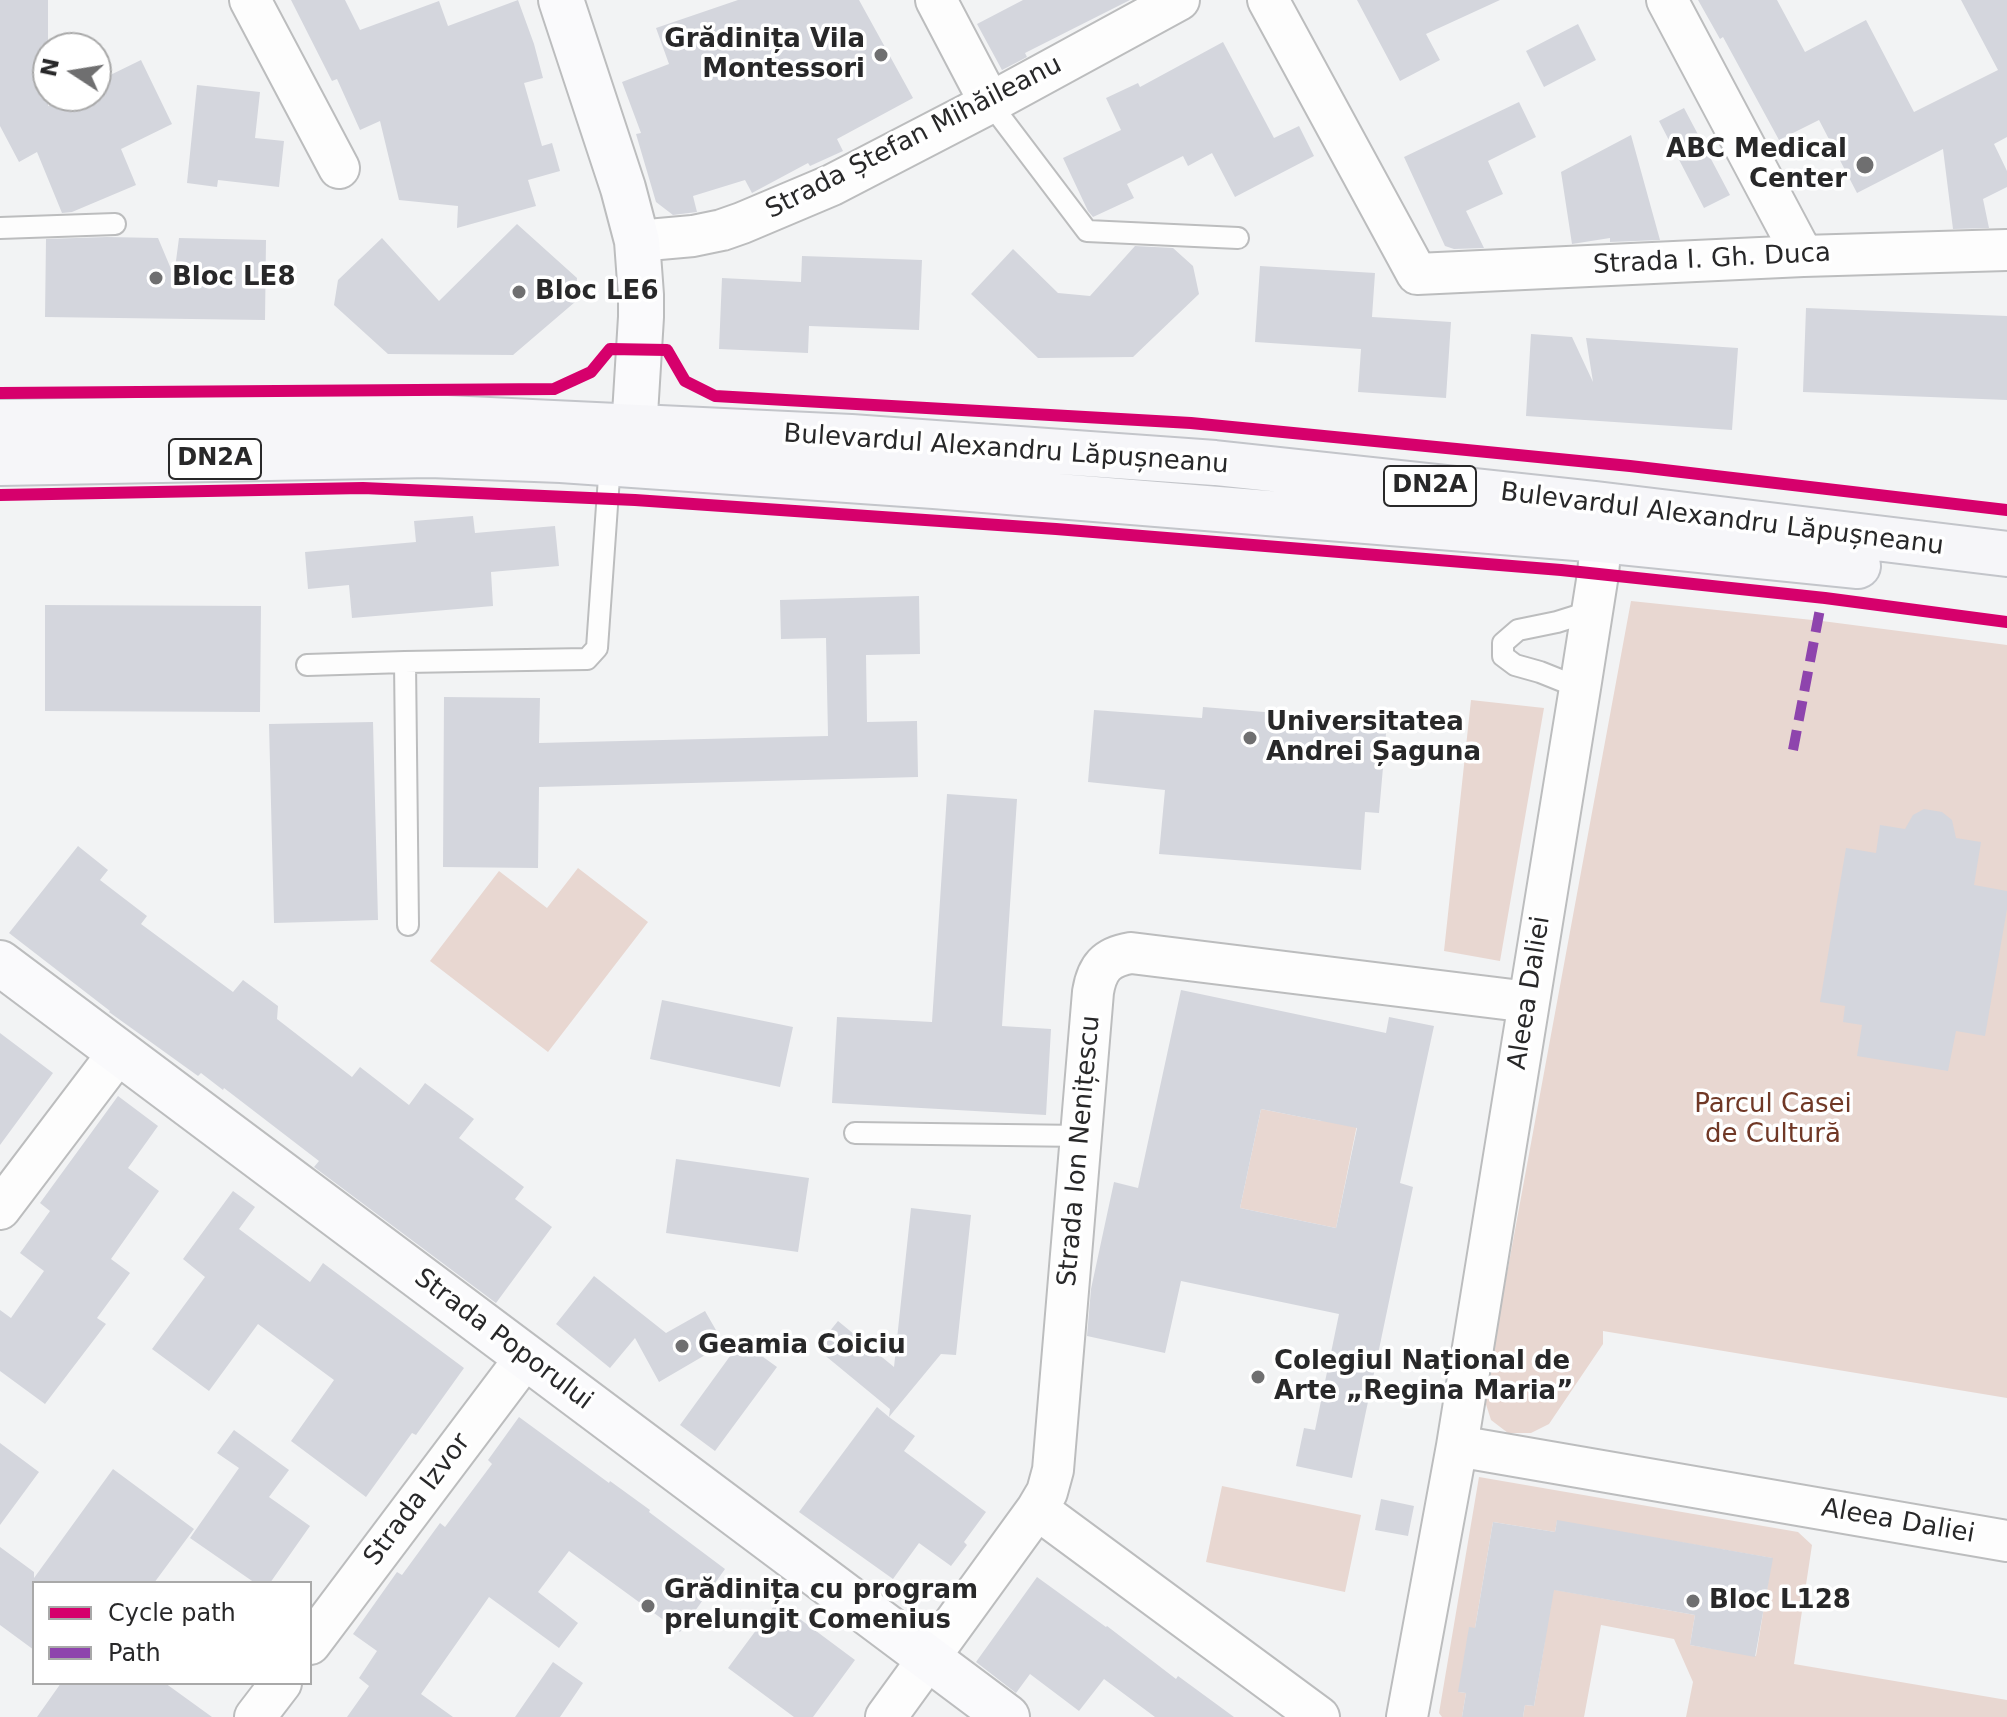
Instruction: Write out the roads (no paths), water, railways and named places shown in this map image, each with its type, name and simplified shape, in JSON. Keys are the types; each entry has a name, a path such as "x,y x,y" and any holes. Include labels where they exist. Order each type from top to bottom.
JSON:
{"main road":[{"name":"Bulevardul Alexandru Lăpușneanu","path":"0,422 404,416 626,452 934,486 1601,540 1929,573 2007,585"},
{"name":"Bulevardul Alexandru Lăpușneanu","path":"0,463 430,455 561,460 626,452 851,437 1215,463 1596,504 2007,554"}],"street":[{"path":"250,0 339,168"},
{"path":"561,0 623,188 637,241 641,295 626,452"},
{"path":"936,0 990,103"},
{"name":"Strada Ștefan Mihăileanu","path":"637,241 693,236 742,223 832,185 1179,0"},
{"name":"Strada I. Gh. Duca","path":"1268,0 1417,274 2007,250"},
{"path":"1667,0 1803,256"},
{"name":"Aleea Daliei","path":"1407,1717 1457,1446 1580,688 1601,540"},
{"name":"Strada Ion Nenițescu","path":"886,1717 1047,1492 1053,1470 1096,979 1103,966 1116,956 1131,953 1529,1002"},
{"name":"Strada Poporului","path":"0,963 1007,1717"},
{"path":"0,1209 119,1052"},
{"name":"Strada Izvor","path":"312,1641 526,1357"},
{"name":"Aleea Daliei","path":"1457,1446 2007,1541"},
{"path":"1037,1509 1319,1717"},
{"path":"255,1717 279,1685"}],"lane":[{"path":"990,103 1087,231 1238,238"},
{"path":"0,228 115,224"},
{"path":"307,665 587,659 597,648 626,452"},
{"path":"1580,688 1515,665 1503,656 1503,643 1518,630 1592,611"},
{"path":"405,662 408,925"},
{"path":"855,1133 1082,1136"}],"place":[{"name":"Grădinița Vila Montessori","path":"881,55"},
{"name":"ABC Medical Center","path":"1865,165"},
{"name":"Bloc LE8","path":"156,278"},
{"name":"Bloc LE6","path":"519,292"},
{"name":"Universitatea Andrei Șaguna","path":"1250,738"},
{"name":"Geamia Coiciu","path":"682,1346"},
{"name":"Colegiul Național de Arte „Regina Maria”","path":"1258,1377"},
{"name":"Bloc L128","path":"1693,1601"},
{"name":"Grădinița cu program prelungit Comenius","path":"648,1606"}],"park label":[{"name":"Parcul Casei de Cultură","path":"1773,1120"}]}
